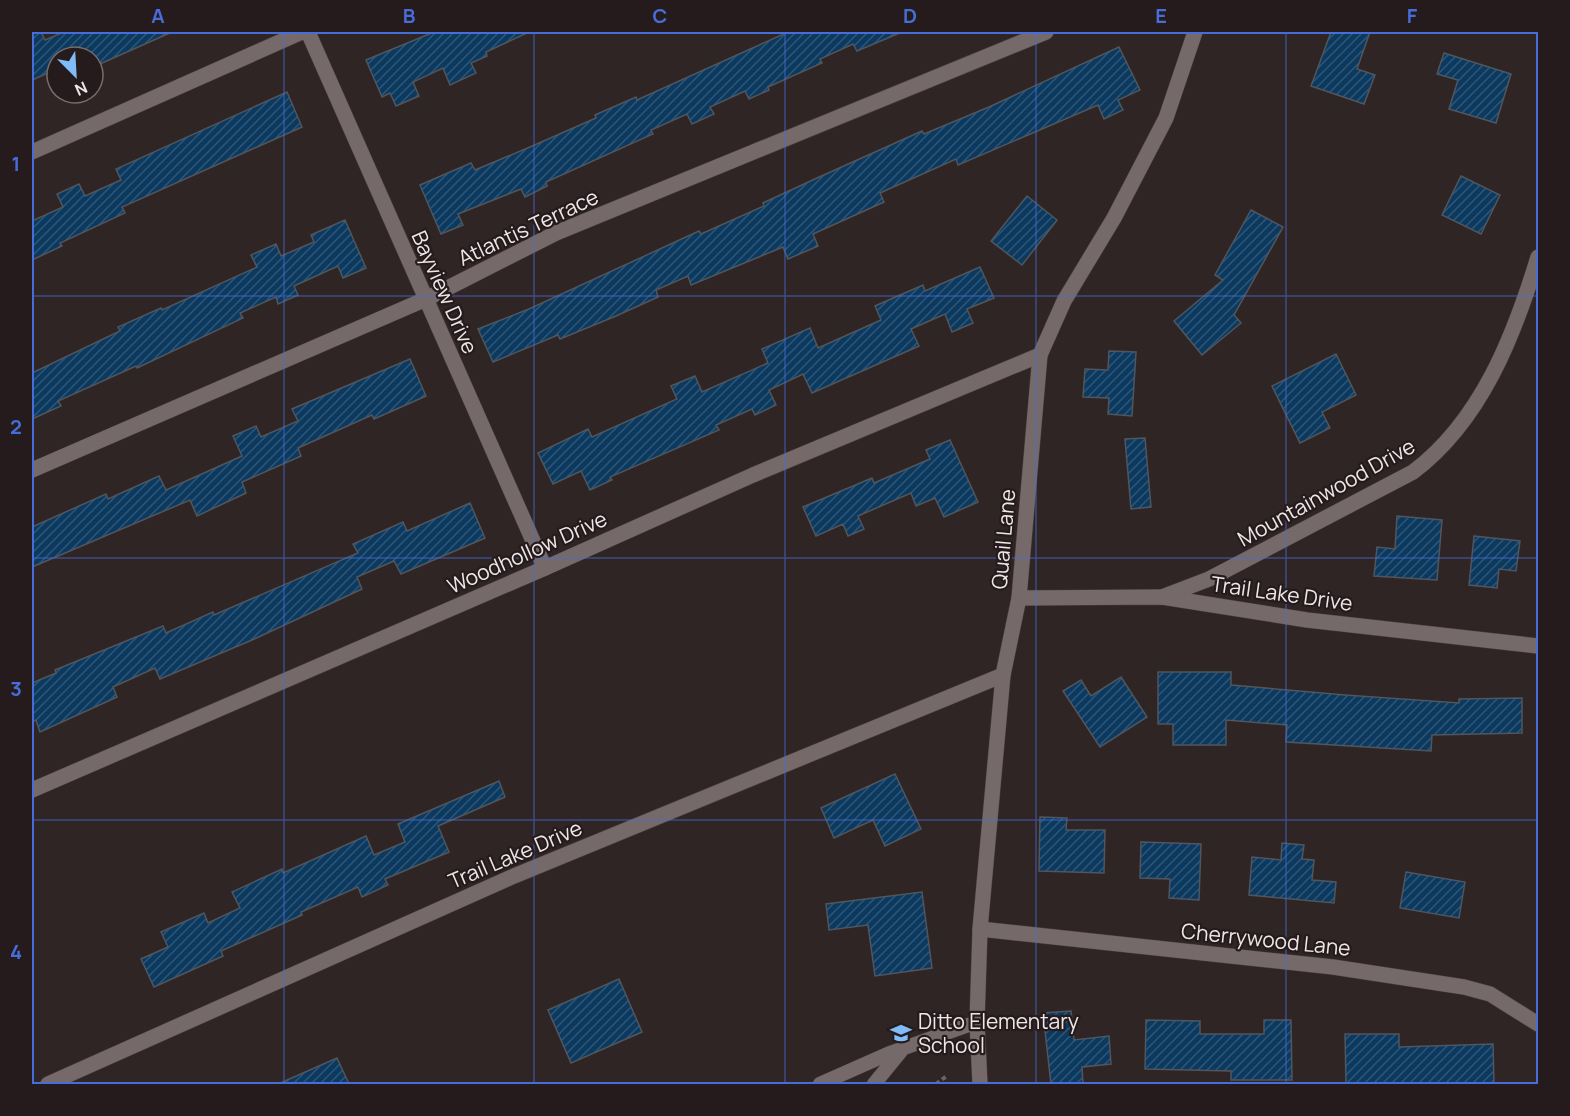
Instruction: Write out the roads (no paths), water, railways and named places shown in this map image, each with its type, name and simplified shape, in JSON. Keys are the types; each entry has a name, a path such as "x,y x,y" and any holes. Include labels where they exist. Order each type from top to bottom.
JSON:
{"street":[{"path":"32,152 302,32"},
{"name":"Bayview Drive","path":"308,32 545,568"},
{"name":"Atlantis Terrace","path":"32,470 426,299 556,233 1046,32"},
{"name":"Quail Lane","path":"976,1082 980,929 1003,675 1019,598 1040,355 1064,302 1114,218 1166,118 1196,32"},
{"name":"Mountainwood Drive","path":"1162,597 1209,579 1413,472 1436,455 1495,373 1520,317 1539,257"},
{"name":"Woodhollow Drive","path":"32,790 545,568 753,475 1040,355"},
{"name":"Trail Lake Drive","path":"1019,598 1162,597 1307,620 1539,646"},
{"name":"Trail Lake Drive","path":"48,1084 514,876 1003,675"},
{"name":"Cherrywood Lane","path":"980,929 1333,967 1464,987 1490,994 1539,1024"}],"lane":[{"path":"820,1084 890,1053 901,1051 977,1022"},
{"path":"874,1084 901,1051"}],"place":[{"name":"Ditto Elementary School","path":"901,1033"}]}
